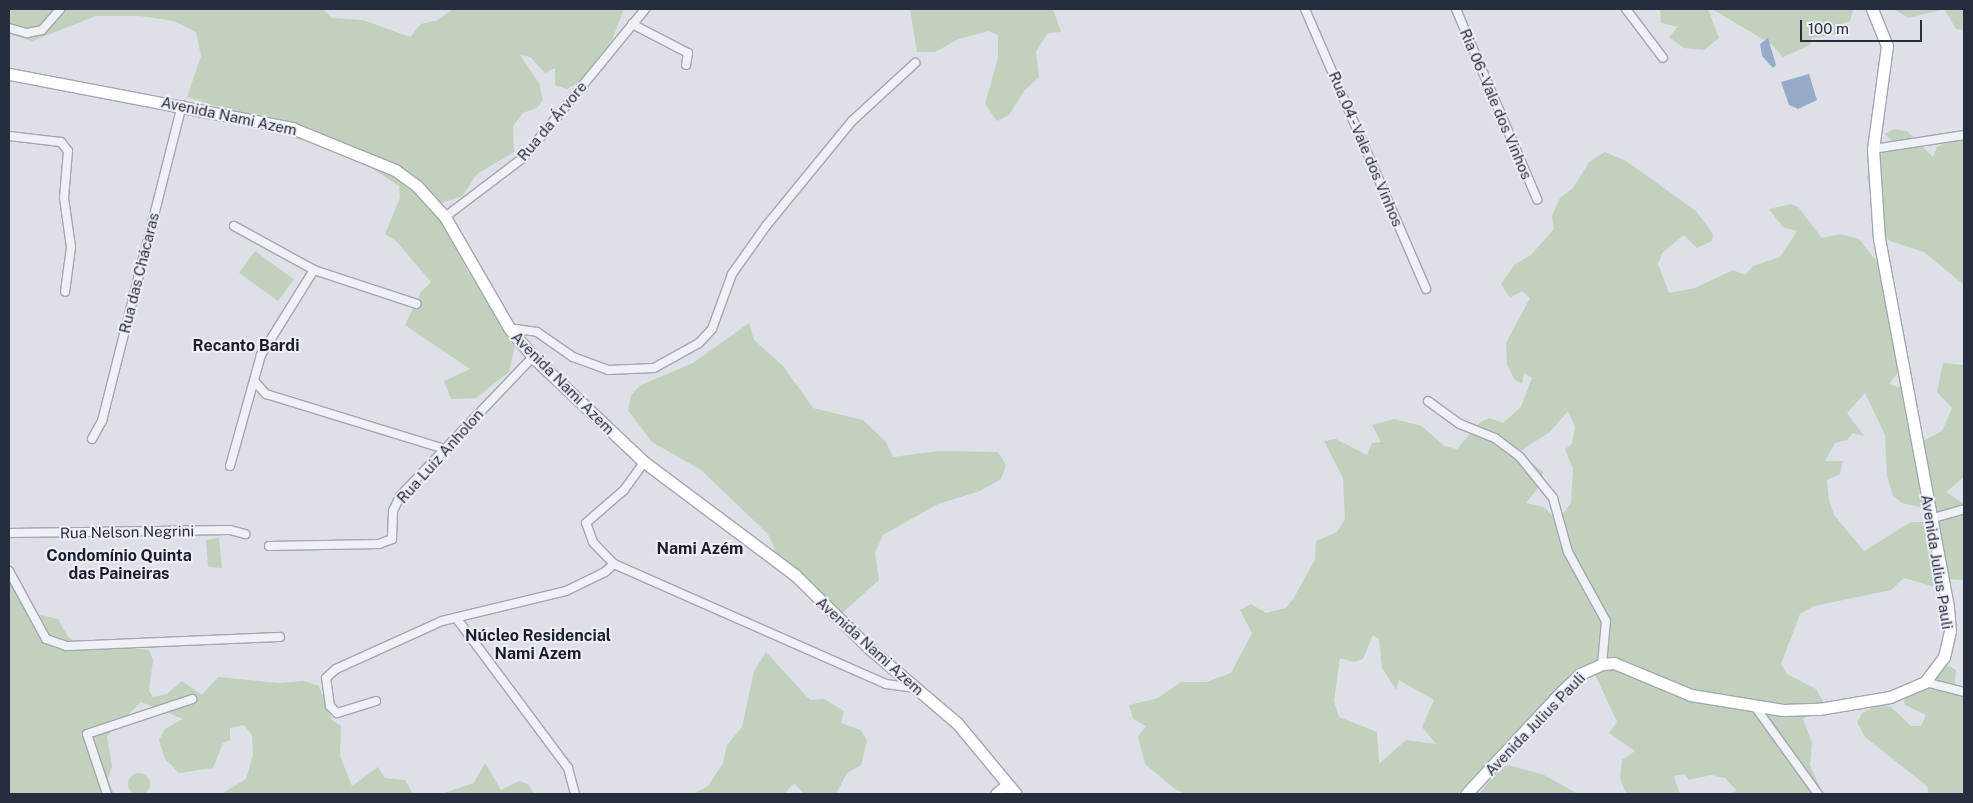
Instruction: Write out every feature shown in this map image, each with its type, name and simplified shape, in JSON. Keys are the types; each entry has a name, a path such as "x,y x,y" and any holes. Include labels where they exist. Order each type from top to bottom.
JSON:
{"street":[{"path":"9,28 27,33 42,30 60,9"},
{"name":"Rua da Árvore","path":"445,217 524,157 644,9"},
{"name":"Rua 04 - Vale dos Vinhos","path":"1305,9 1426,289"},
{"name":"Ria 06 - Vale dos Vinhos","path":"1456,9 1537,199"},
{"path":"1626,9 1663,58"},
{"name":"Avenida Julius Pauli","path":"1466,794 1568,686 1602,664 1614,664 1691,695 1756,708 1849,706 1890,697 1925,682 1944,657 1950,631 1930,519 1916,418 1885,281 1873,149 1887,46 1872,9"},
{"path":"632,24 688,53 686,65"},
{"path":"509,328 537,332 573,357 608,370 654,368 700,343 712,328 732,274 766,226 852,121 916,63"},
{"name":"Avenida Nami Azem","path":"9,74 182,105 292,128 358,154 418,186 445,217 509,328 533,357 644,462 795,575 916,688 957,723 1006,786 1016,794"},
{"name":"Rua das Chácaras","path":"92,439 102,421 182,105"},
{"path":"1873,149 1964,135"},
{"path":"9,136 61,142 68,151 64,198 71,247 65,292"},
{"path":"234,226 314,270 417,304"},
{"path":"230,466 248,396 256,383 261,355 314,270"},
{"name":"Rua Luiz Anholon","path":"268,546 386,542 392,539 394,511 400,496 533,357"},
{"path":"256,383 266,394 445,449"},
{"path":"1428,401 1460,424 1495,438 1520,457 1554,498 1568,552 1606,621 1602,664"},
{"path":"644,462 624,490 586,522 594,542 614,564 886,684 916,688"},
{"path":"1930,519 1964,509"},
{"name":"Rua Nelson Negrini","path":"9,533 230,530 245,534"},
{"path":"376,701 337,713 330,706 326,678 336,669 412,633 457,619 566,591 614,564"},
{"path":"9,571 46,639 66,646 280,637"},
{"path":"457,619 568,768 575,794"},
{"path":"1925,682 1964,692"},
{"path":"107,794 87,734 192,699"},
{"path":"1756,708 1818,794"},
{"path":"996,794 1006,786"}],"green space":[{"path":"9,9 323,9 332,18 363,20 410,37 421,24 438,20 453,9 624,9 612,40 579,82 567,89 555,85 555,68 545,73 530,57 520,55 539,83 543,100 537,108 523,113 513,126 514,152 477,174 462,196 434,206 468,272 516,341 509,372 476,398 451,399 444,381 470,369 405,325 421,292 431,282 396,241 385,234 400,198 399,186 352,155 254,126 245,115 187,97 201,56 196,32 174,21 140,16 96,16 32,41 9,34"},
{"path":"910,9 1053,9 1061,32 1048,33 1036,51 1039,77 1024,91 1009,115 997,121 985,104 998,58 998,35 989,31 959,39 935,52 917,52"},
{"path":"1660,9 1708,9 1719,38 1704,50 1684,48 1669,37 1678,27 1661,23"},
{"path":"1712,9 1853,10 1850,21 1839,25 1836,34 1812,38 1810,45 1783,57 1771,44"},
{"path":"1893,9 1944,9 1909,18"},
{"path":"1944,9 1964,9 1964,30 1956,29"},
{"path":"1894,129 1907,131 1933,157 1937,147 1964,135 1964,285 1924,252 1890,241 1881,232 1867,177 1891,140 1885,134"},
{"path":"1605,152 1626,161 1696,211 1713,234 1712,241 1697,248 1684,235 1662,253 1658,264 1669,293 1695,288 1733,270 1745,275 1753,266 1780,257 1797,231 1783,227 1769,209 1791,204 1798,207 1822,238 1840,234 1859,239 1881,267 1901,369 1889,384 1901,388 1921,442 1942,431 1952,408 1937,392 1943,363 1964,365 1964,477 1946,492 1964,504 1964,580 1945,579 1935,587 1904,578 1891,590 1814,606 1800,614 1781,664 1787,674 1816,689 1824,703 1820,710 1803,719 1812,743 1810,765 1823,794 1728,794 1737,791 1725,778 1711,775 1689,780 1684,774 1674,776 1680,794 1626,794 1620,778 1622,760 1635,751 1609,733 1617,722 1594,672 1560,686 1457,794 1186,794 1175,789 1145,764 1138,737 1146,726 1133,719 1129,705 1158,698 1181,682 1206,682 1231,673 1252,633 1240,610 1251,604 1266,613 1286,608 1293,599 1315,560 1316,541 1337,532 1345,519 1343,478 1324,441 1336,439 1367,455 1372,443 1381,442 1372,425 1394,419 1422,426 1444,446 1457,449 1479,423 1489,418 1503,423 1521,407 1532,378 1524,373 1522,384 1514,379 1507,364 1506,343 1530,298 1522,291 1510,298 1501,284 1515,264 1531,255 1554,229 1552,216 1560,198 1573,188 1589,162","holes":["1865,393 1885,435 1887,476 1893,496 1902,503 1925,508 1934,522 1911,522 1864,551 1834,515 1829,500 1827,480 1840,474 1843,461 1825,461 1835,443 1847,440 1853,433 1864,436 1847,413","1568,411 1575,427 1572,444 1565,449 1573,469 1571,503 1557,521 1544,507 1526,503 1541,484 1543,472 1519,452 1550,432","1373,635 1379,639 1382,668 1396,690 1399,680 1434,700 1422,727 1436,744 1406,740 1379,764 1377,732 1339,717 1334,701 1340,658 1354,662 1363,659"]},
{"path":"255,251 294,279 278,301 239,273"},
{"path":"749,323 754,340 783,366 813,408 863,420 886,442 893,457 939,451 998,452 1006,465 1001,479 980,491 938,504 883,535 875,553 879,580 840,615 784,570 768,534 701,470 652,442 628,410 631,395 641,385 693,363"},
{"path":"219,538 222,568 208,567 206,540"},
{"path":"9,583 23,596 26,612 58,619 68,637 77,643 149,650 153,660 149,691 153,697 167,694 182,681 202,695 218,677 278,683 304,681 319,686 332,720 341,726 340,756 352,786 378,767 385,778 405,780 413,794 221,794 246,779 253,755 252,735 244,725 230,728 230,740 223,743 213,768 179,773 165,759 159,740 165,729 183,719 141,702 107,736 112,766 108,779 114,794 9,794"},
{"path":"766,652 810,700 824,699 844,711 841,723 861,730 867,741 861,765 847,773 836,794 804,794 794,783 784,794 693,794 708,786 723,763 727,745 742,727 754,671"},
{"path":"1948,666 1956,670 1955,683 1964,693 1964,794 1929,794 1927,786 1865,737 1857,722 1862,713 1880,704 1891,707 1911,726 1921,726 1926,715 1905,705 1904,700"},
{"path":"485,763 501,790 519,781 528,784 534,794 441,794 474,783"},
{"path":"1508,765 1544,775 1578,794 1479,794 1499,769"},
{"path":"139,773 147,776 150,784 147,792 139,795 131,792 128,784 131,776"}],"water":[{"path":"1768,38 1776,65 1773,68 1762,56 1760,44"},
{"path":"1809,74 1817,100 1798,109 1789,105 1781,82"}],"district":[{"name":"Recanto Bardi","path":"246,346"},
{"name":"Nami Azém","path":"700,549"},
{"name":"Condomínio Quinta das Paineiras","path":"119,565"},
{"name":"Núcleo Residencial Nami Azem","path":"538,645"}]}
